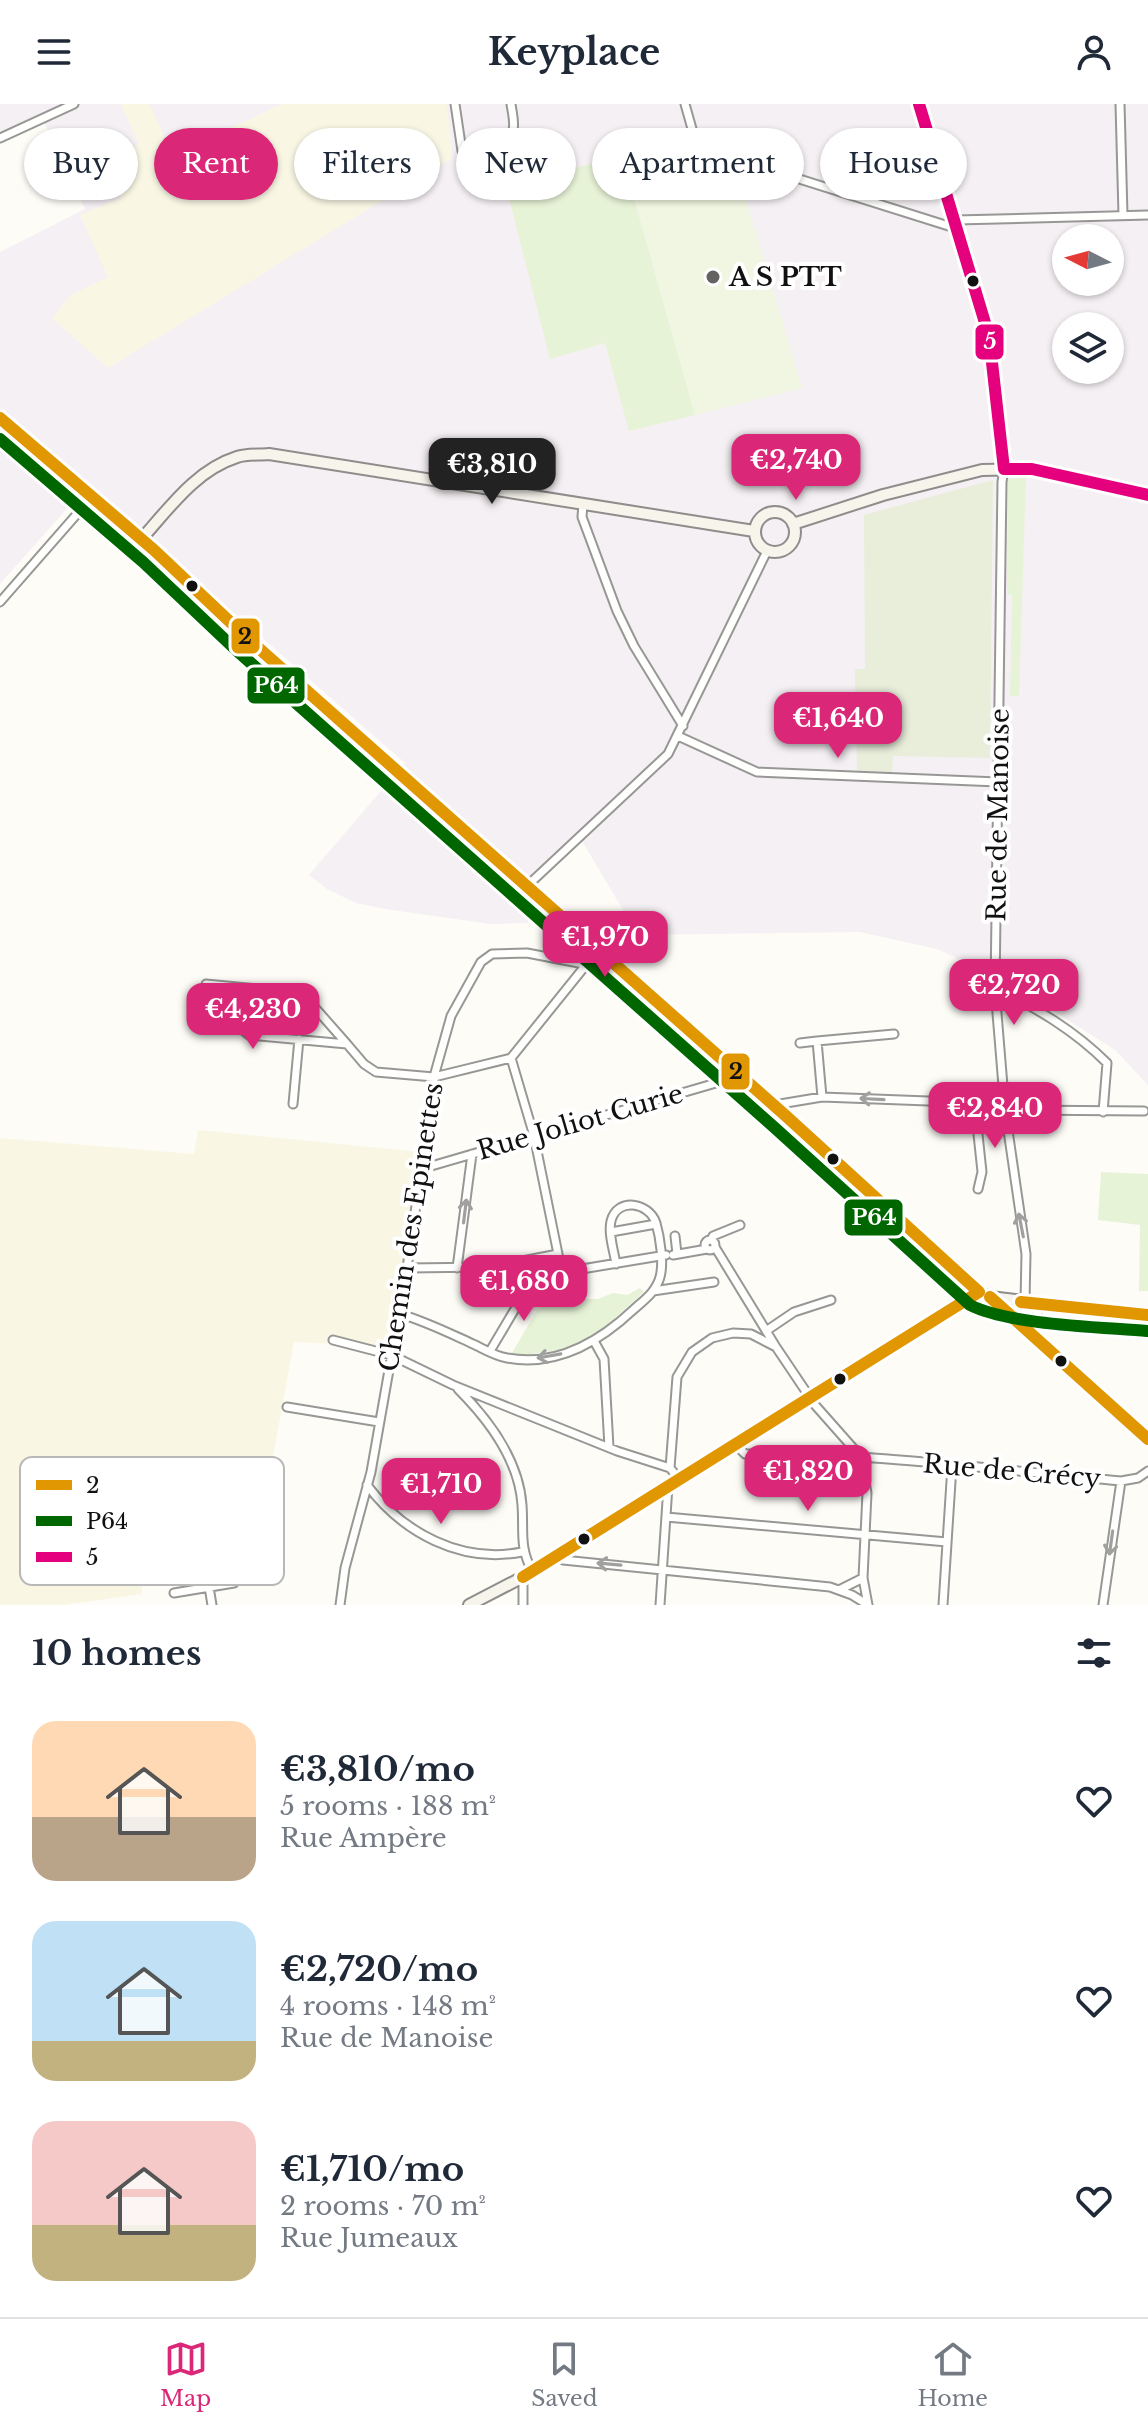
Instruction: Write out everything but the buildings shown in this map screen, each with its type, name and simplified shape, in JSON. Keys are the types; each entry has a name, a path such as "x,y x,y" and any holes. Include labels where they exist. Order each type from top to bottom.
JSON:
{"main road":[{"path":"0,420 221,611 246,637 774,1105 979,1292 990,1297 1041,1305 1148,1315"},
{"path":"141,544 189,487 215,466 240,456 269,454 754,531"},
{"path":"793,524 883,495 982,470 1032,469 1148,495"},
{"path":"773,512 786,515 793,524 795,536 789,546 779,552 767,551 757,542 754,531 759,519 773,512"},
{"path":"469,1605 528,1574 979,1292"}],"street":[{"path":"0,138 74,104"},
{"path":"455,104 462,151 504,142 510,137 514,129 511,104"},
{"path":"685,104 698,145 713,152 957,225 1148,215"},
{"name":"Rue de Manoise","path":"919,104 989,336 1004,469 995,989 1005,1110 1026,1254 1025,1302"},
{"path":"1120,104 1123,215"},
{"path":"0,602 90,499"},
{"path":"583,504 582,517 617,611 634,646 683,726"},
{"path":"527,886 668,754 767,551"},
{"path":"678,736 757,772 998,782"},
{"path":"347,1044 246,1033 206,984 302,993 347,1044 364,1064 376,1072 434,1077 511,1058 598,950"},
{"name":"Chemin des Epinettes","path":"340,1605 345,1568 367,1485 400,1314 434,1077 455,1006 486,957 527,953 584,964"},
{"path":"995,989 1025,1003 1062,1027 1107,1063 1103,1112"},
{"path":"800,1043 894,1034"},
{"path":"293,1104 299,1039"},
{"path":"817,1041 822,1097"},
{"path":"511,1058 534,1136 562,1273"},
{"name":"Rue Joliot Curie","path":"421,1169 740,1076"},
{"path":"774,1105 822,1097 1005,1110 1144,1111"},
{"path":"975,1106 982,1172 978,1189"},
{"path":"457,1268 472,1154"},
{"path":"616,1264 611,1232 615,1213 628,1205 648,1210 669,1255"},
{"path":"611,1232 656,1224"},
{"path":"740,1225 713,1236 711,1245 810,1398 861,1457 867,1493 863,1578 868,1605"},
{"path":"400,1314 429,1323 506,1358 543,1358 575,1351 623,1319 653,1291 675,1236"},
{"path":"534,1277 711,1245"},
{"path":"407,1268 490,1267 558,1254"},
{"path":"490,1351 534,1277 532,1259"},
{"path":"653,1291 714,1282"},
{"path":"990,1297 1148,1439"},
{"path":"670,1468 677,1377 692,1352 702,1343 720,1335 751,1334 794,1312 831,1300"},
{"path":"1034,1338 1032,1325 1041,1305"},
{"path":"751,1334 776,1347"},
{"path":"333,1340 391,1355 453,1385 670,1468 679,1479"},
{"path":"594,1341 604,1359 609,1447"},
{"path":"453,1385 478,1409 506,1450 517,1476 522,1502 522,1552 528,1574 523,1605"},
{"path":"287,1407 379,1422"},
{"name":"Rue de Crécy","path":"735,1444 745,1454 861,1457 1121,1481 1138,1478 1148,1471"},
{"path":"943,1605 952,1466"},
{"path":"1103,1605 1121,1481"},
{"path":"367,1485 378,1500 409,1528 452,1549 505,1555 522,1552"},
{"path":"660,1605 668,1486"},
{"path":"666,1517 947,1542"},
{"path":"559,1554 563,1560 839,1590 868,1605"},
{"path":"839,1590 863,1578"},
{"path":"174,1593 222,1585"},
{"path":"209,1587 212,1605"}],"shaded area":[{"path":"0,104 1148,104 1148,1085 1115,1050 1002,978 937,949 860,932 638,935 582,841 527,892 559,922 491,924 385,909 356,903 327,889 309,875 405,763 88,485 0,584 0,252 85,209 81,200 138,200 138,128 47,128 43,120 4,139 0,130"},
{"path":"121,104 149,104 160,128 154,128 154,200 278,200 278,128 231,128 282,104 447,104 452,158 440,165 440,128 294,128 294,200 383,200 108,368 52,318 71,295 108,277 80,215 116,200 138,200 138,128 132,128"},
{"path":"198,1130 421,1152 387,1355 337,1344 294,1342 273,1457 20,1457 20,1585 142,1585 142,1594 63,1605 0,1605 0,1138 194,1154"}],"green space":[{"path":"592,164 592,200 634,200 695,415 629,431 605,343 550,359 510,200 576,200 576,168"},
{"name":"A S PTT","path":"635,200 746,200 802,388 695,415"},
{"path":"1012,476 1026,476 1019,696 1010,696 1012,595 1007,594 1008,481"},
{"path":"993,480 990,758 893,756 892,774 857,773 855,669 865,669 864,515"},
{"path":"1101,1172 1148,1174 1148,1291 1139,1291 1140,1225 1098,1220"},
{"path":"640,1288 644,1292 592,1338 590,1336 571,1348 519,1356 512,1353 537,1310 543,1306 598,1299 613,1293 627,1295"}],"transit line":[{"name":"5","path":"919,104 989,336 1004,469"},
{"name":"2","path":"0,418 154,550 246,637 786,1116 979,1292"},
{"name":"P64","path":"0,439 143,562 235,649 970,1305 987,1312 1031,1321 1147,1331"},
{"name":"5","path":"1004,469 1032,469 1148,495"},
{"name":"2","path":"523,1577 979,1292"},
{"name":"2","path":"990,1297 1148,1439"},
{"name":"2","path":"1021,1302 1148,1315"}],"place":[{"name":"A S PTT","path":"713,277"}]}
